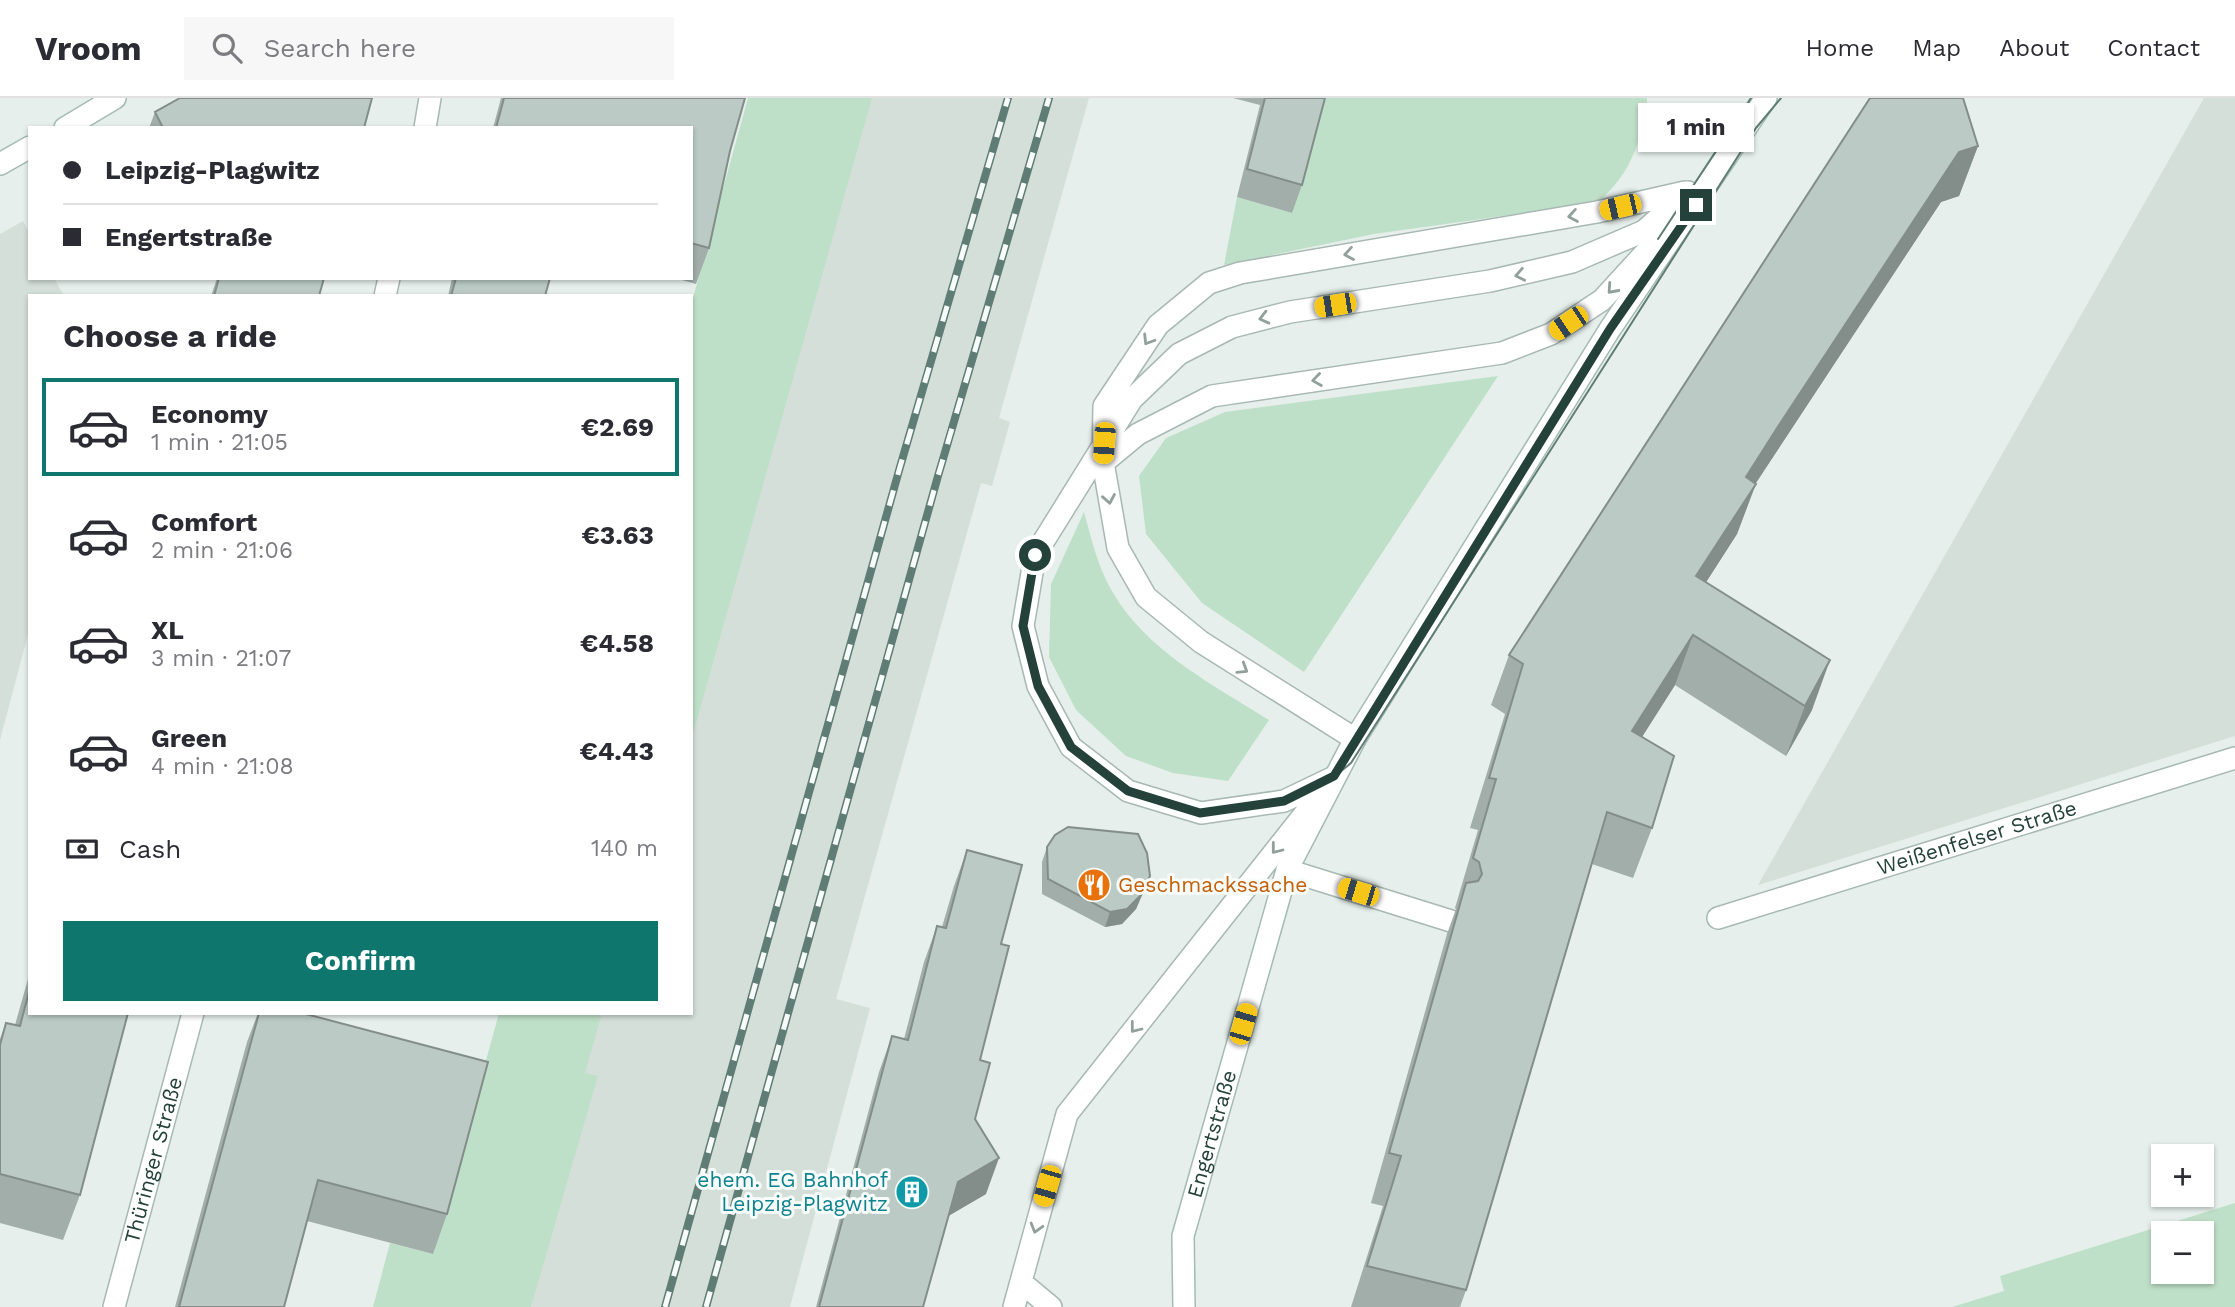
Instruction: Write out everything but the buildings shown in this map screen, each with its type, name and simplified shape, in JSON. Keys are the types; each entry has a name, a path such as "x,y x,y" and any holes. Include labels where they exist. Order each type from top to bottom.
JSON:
{"street":[{"path":"68,126 115,98"},
{"path":"425,126 430,98"},
{"name":"Engertstraße","path":"1184,1307 1183,1236 1287,870 1355,739 1610,329 1688,218 1696,192 1766,98"},
{"path":"0,164 28,148"},
{"path":"1355,739 1201,642 1146,597 1118,548 1103,453 1104,406 1158,325 1209,283 1240,273 1597,212 1696,192"},
{"path":"1334,776 1284,801 1200,813 1128,791 1071,747 1038,686 1023,626 1035,555 1076,489 1103,453 1132,399 1179,354 1232,327 1290,312 1490,281 1572,262 1644,230 1696,192"},
{"path":"1103,453 1212,396 1502,353 1551,334 1602,300 1658,239 1688,218"},
{"name":"Weißenfelser Straße","path":"1718,918 2235,758"},
{"path":"1014,1307 1068,1114 1334,776"},
{"path":"1287,870 1451,921"},
{"name":"Thüringer Straße","path":"114,1307 191,1015"},
{"path":"1021,1282 1051,1307"}],"shaded area":[{"path":"843,98 1089,98 999,418 1010,422 992,486 981,483 836,999 870,1008 790,1307 422,1307 532,1015 693,1015 693,604"},
{"path":"2204,98 2235,98 2235,736 1758,885"},
{"path":"23,221 28,230 28,280 55,280 63,294 28,294 28,635 0,740 0,234"}],"green space":[{"path":"748,98 872,98 693,734 693,298"},
{"path":"1322,98 1647,98 1647,101 1641,132 1632,157 1609,192 1597,203 1374,234 1224,265 1237,197 1292,213"},
{"path":"1498,376 1304,672 1202,603 1146,534 1139,476 1166,438 1225,412"},
{"path":"1084,512 1099,563 1128,615 1148,636 1194,673 1269,720 1228,781 1173,773 1126,756 1076,710 1049,657 1051,584"},
{"path":"498,1015 601,1015 585,1073 598,1076 531,1307 373,1307 390,1243 433,1254"},
{"path":"2235,1203 2235,1307 1952,1307 2004,1291 2000,1276 2151,1229 2151,1284 2214,1284 2214,1221 2177,1221"}],"tram line":[{"path":"1658,239 1751,98"},
{"path":"1334,777 1351,763 1756,128 1781,98"}],"railway":[{"path":"665,1307 900,467 1008,98"},
{"path":"706,1307 938,476 1049,98"}],"place":[{"name":"Geschmackssache","path":"1094,885"},
{"name":"ehem. EG Bahnhof Leipzig-Plagwitz","path":"912,1192"}],"route":[{"path":"1035,555 1023,626 1038,686 1071,747 1128,791 1200,813 1284,801 1334,776 1610,329 1696,205"}]}
